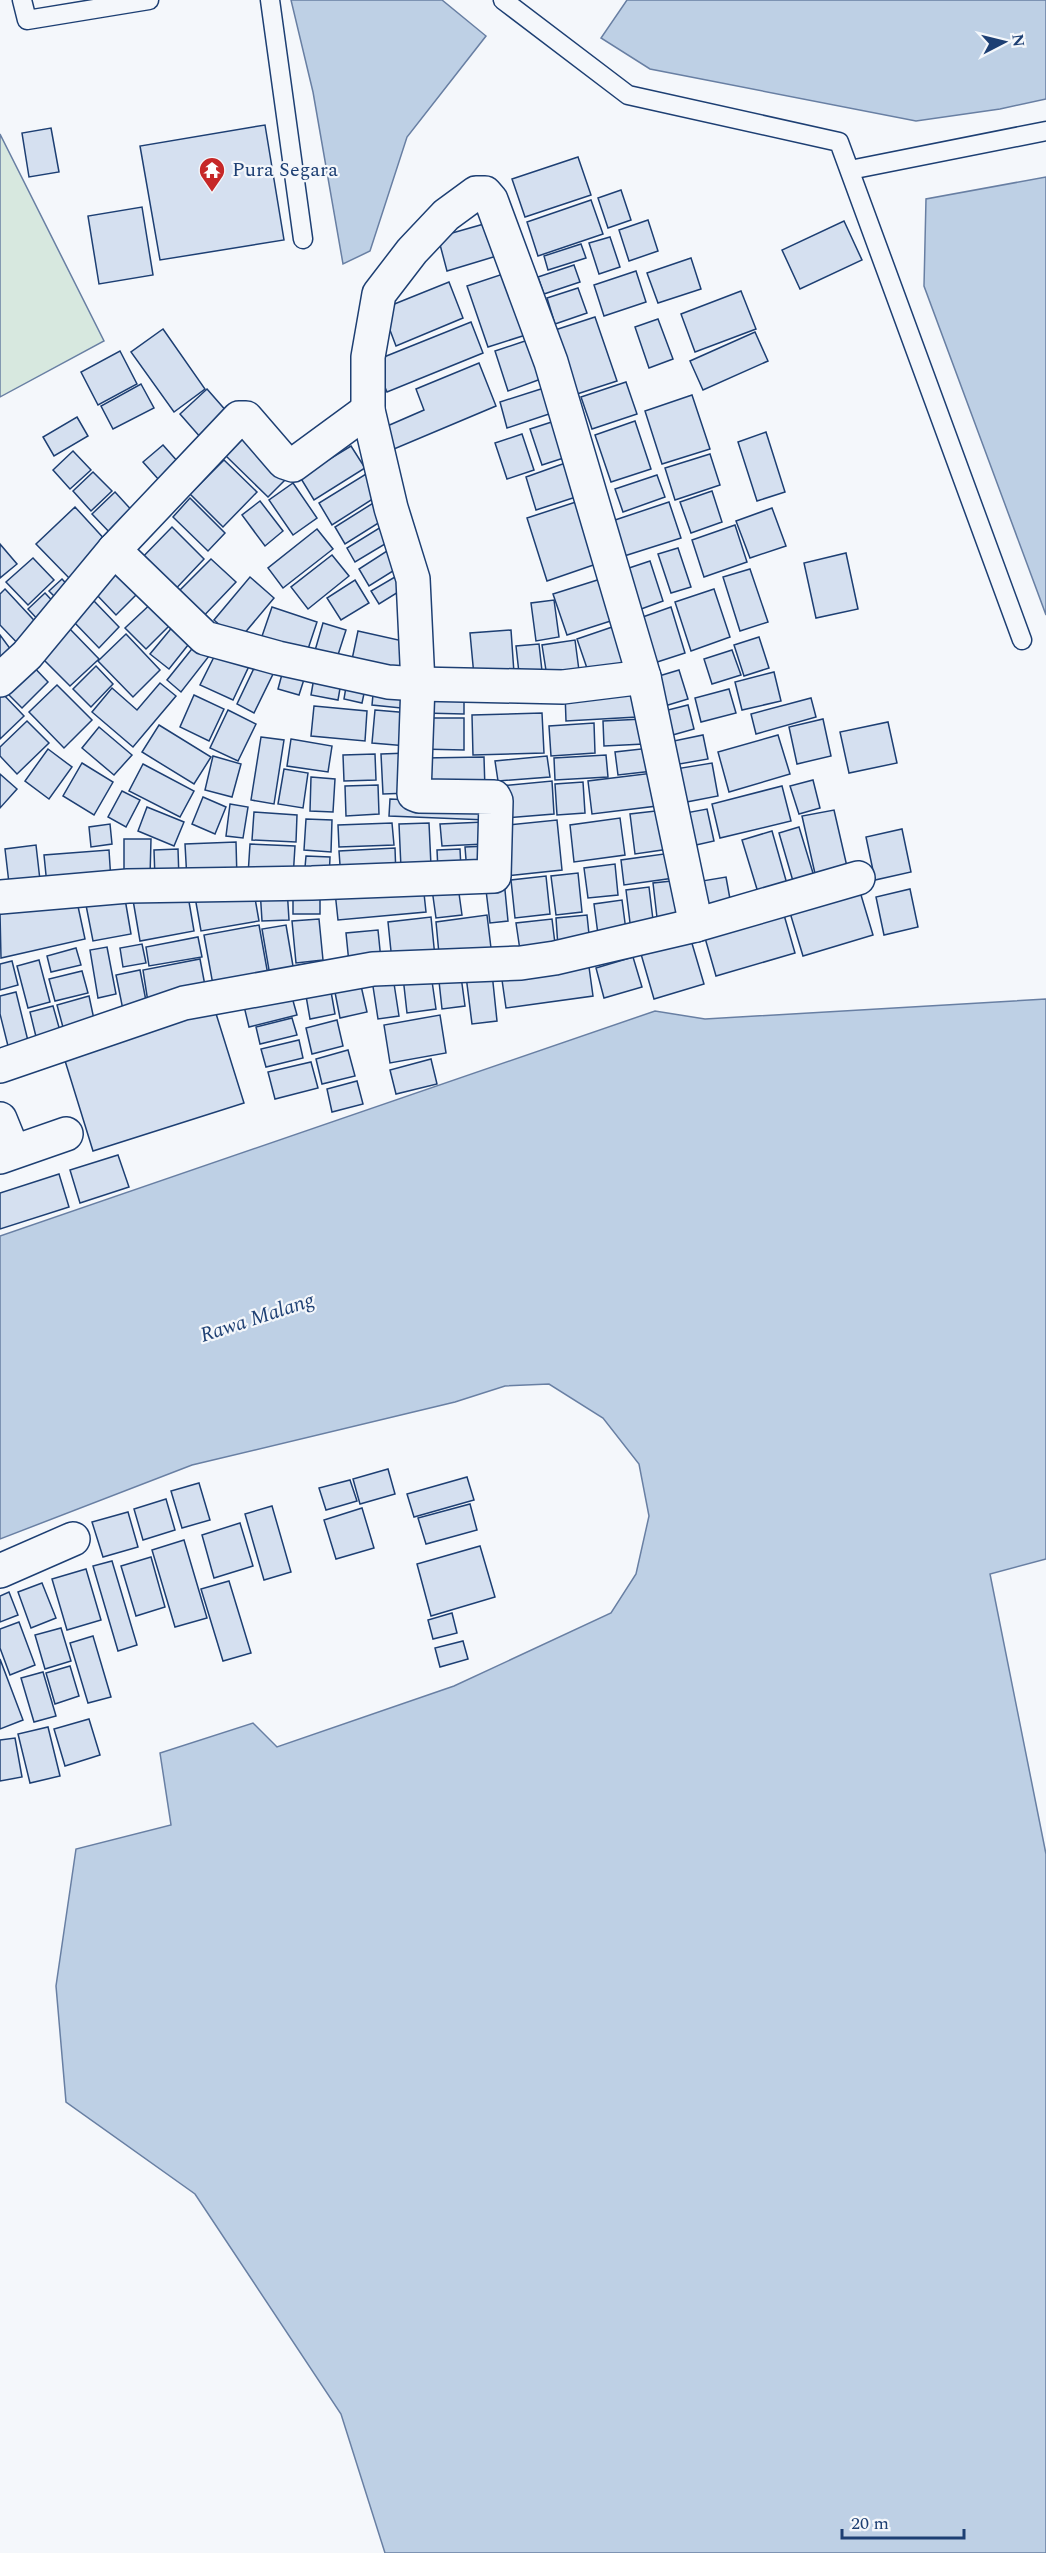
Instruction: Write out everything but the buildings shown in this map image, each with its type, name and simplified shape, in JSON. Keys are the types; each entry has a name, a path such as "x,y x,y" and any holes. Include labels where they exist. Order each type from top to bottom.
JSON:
{"street":[{"path":"0,897 128,886 492,877 495,873 494,797 419,796 414,794 418,684 413,579 391,508 368,410 368,357 379,294 412,251 446,215 476,193 487,194 550,362 644,677 696,925"},
{"path":"0,680 27,655 114,550 239,418 246,418 284,462 293,465 368,410"},
{"path":"114,550 205,638 278,658 388,682 418,684 563,687 644,677"},
{"path":"0,1066 199,999 363,970 542,961 627,943 696,925 858,878"},
{"path":"0,1119 6,1154 66,1134"},
{"path":"0,1571 73,1539"}],"lane":[{"path":"22,0 27,20 149,0"},
{"path":"270,0 303,239"},
{"path":"503,0 628,95 839,142 1022,640"},
{"path":"849,170 1046,132"}],"shaded area":[{"path":"0,134 104,341 0,397"}],"water":[{"path":"291,0 442,0 486,36 407,137 370,251 343,264 313,92"},
{"path":"627,0 1046,0 1046,99 1000,109 916,121 650,69 601,38"},
{"path":"1046,177 1046,615 924,286 926,199"},
{"name":"Rawa Malang","path":"1046,999 1046,1559 990,1574 1046,1854 1046,2553 385,2553 341,2414 195,2194 66,2102 56,1986 76,1849 171,1825 160,1753 253,1723 277,1747 454,1686 611,1613 636,1574 649,1516 639,1464 603,1418 549,1384 505,1386 455,1402 192,1465 0,1539 0,1236 655,1011 705,1019"}],"place":[{"name":"Pura Segara","path":"212,193"}]}
